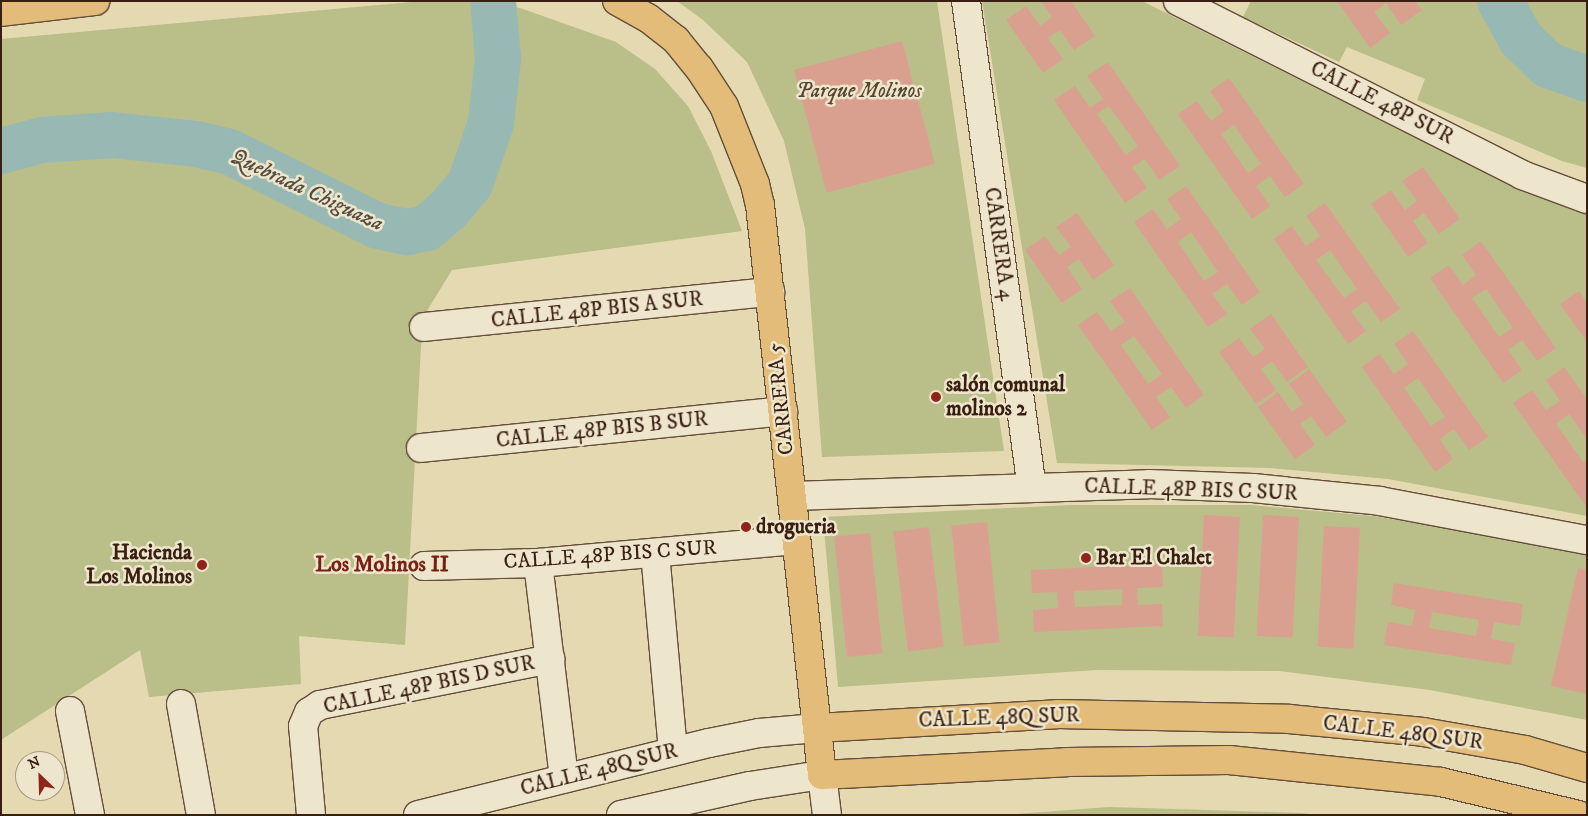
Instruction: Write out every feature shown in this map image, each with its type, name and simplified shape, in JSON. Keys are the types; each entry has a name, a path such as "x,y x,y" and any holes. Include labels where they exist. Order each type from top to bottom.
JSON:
{"main road":[{"path":"1,12 95,1"},
{"name":"CARRERA 5","path":"617,1 648,18 676,40 699,68 724,106 739,139 760,205 822,775"},
{"name":"CALLE 48Q SUR","path":"817,728 1057,714 1289,719 1423,732 1525,750 1587,768"},
{"name":"CALLE 48Q SUR","path":"822,775 1067,762 1229,760 1441,782 1578,815"}],"street":[{"name":"CARRERA 4","path":"966,1 1032,487"},
{"name":"CALLE 48P SUR","path":"1178,1 1522,175 1587,199"},
{"name":"CALLE 48P BIS A SUR","path":"424,327 770,292"},
{"name":"CALLE 48P BIS B SUR","path":"421,448 783,411"},
{"name":"CALLE 48P BIS C SUR","path":"792,496 1149,484 1253,488 1380,501 1587,540"},
{"name":"CALLE 48P BIS C SUR","path":"424,566 538,563 796,540"},
{"path":"656,553 673,752"},
{"path":"538,563 564,778"},
{"name":"CALLE 48P BIS D SUR","path":"311,815 304,726 309,712 320,705 356,697 550,659"},
{"path":"181,704 201,815"},
{"path":"70,711 90,815"},
{"name":"CALLE 48Q SUR","path":"418,815 564,778 759,733 817,728"},
{"name":"CALLE 48Q SUR","path":"621,815 750,786 822,775"},
{"name":"CARRERA 5","path":"822,775 827,815"}],"green space":[{"path":"423,1 494,1 523,9 616,42 655,69 688,106 711,151 742,231 452,270 425,314 422,328 405,645 299,636 301,684 149,697 140,650 1,740 1,39"},
{"name":"Parque Molinos","path":"677,1 937,1 1004,451 822,457 805,229 784,141 747,62 703,20"},
{"path":"982,1 1142,1 1498,179 1587,213 1587,516 1388,479 1270,468 1057,463"},
{"path":"1251,1 1587,1 1587,168 1562,161 1417,100 1425,79 1347,47 1339,62 1243,17"},
{"path":"1071,505 1251,505 1372,516 1495,535 1587,554 1587,720 1430,690 1279,671 1097,670 838,687 823,517"},
{"path":"1109,807 1302,813 1317,815 1004,815"}],"building":[{"path":"1041,1 1071,1 1095,36 1074,50 1060,30 1048,38 1063,59 1043,73 1006,20 1026,6 1040,26 1052,17"},
{"path":"1337,1 1415,1 1422,10 1401,25 1386,3 1374,12 1390,33 1370,48"},
{"path":"902,41 935,164 827,193 794,70"},
{"path":"1108,62 1180,166 1159,180 1145,159 1132,167 1147,188 1125,203 1054,100 1075,86 1090,108 1103,99 1087,76","holes":["1109,106 1138,146 1126,155 1097,114"]},
{"path":"1229,78 1304,184 1285,197 1270,176 1256,186 1270,206 1252,219 1178,114 1197,101 1211,121 1224,111 1210,91","holes":["1234,125 1261,164 1248,173 1221,134"]},
{"path":"1423,167 1460,219 1439,234 1424,213 1413,221 1428,243 1408,257 1371,204 1391,190 1405,210 1417,201 1402,181"},
{"path":"1186,186 1260,292 1242,305 1227,284 1212,294 1227,314 1208,327 1134,222 1153,209 1167,229 1181,219 1167,199","holes":["1191,232 1218,272 1204,281 1178,242"]},
{"path":"1325,203 1400,309 1381,322 1366,301 1351,311 1366,331 1348,344 1274,239 1292,226 1306,246 1320,236 1306,216","holes":["1330,250 1357,289 1344,298 1316,260"]},
{"path":"1077,213 1114,265 1093,280 1079,259 1067,267 1082,289 1062,303 1025,250 1045,236 1059,255 1071,247 1056,227"},
{"path":"1481,241 1556,348 1537,361 1522,340 1508,350 1522,370 1503,383 1430,278 1449,265 1463,285 1476,275 1462,255","holes":["1486,289 1513,328 1499,337 1472,298"]},
{"path":"1130,288 1204,395 1186,408 1171,387 1156,397 1170,417 1152,430 1078,325 1097,312 1111,331 1125,322 1110,301","holes":["1134,336 1162,374 1148,384 1121,345"]},
{"path":"1579,291 1587,303 1587,342 1560,304"},
{"path":"1271,314 1308,367 1287,382 1272,361 1261,369 1276,390 1256,404 1219,352 1239,338 1253,357 1265,349 1250,329"},
{"path":"1413,331 1488,437 1469,450 1454,429 1440,439 1453,459 1435,472 1362,367 1380,354 1394,374 1408,364 1394,344","holes":["1418,378 1445,417 1431,426 1404,388"]},
{"path":"1564,367 1587,399 1587,439 1569,414 1556,424 1583,462 1587,460 1587,508 1513,403 1532,390 1546,410 1560,401 1546,380"},
{"path":"1309,369 1347,422 1326,437 1311,416 1300,424 1315,445 1295,459 1258,407 1278,392 1292,412 1303,404 1289,384"},
{"path":"1204,515 1240,517 1234,638 1198,636"},
{"path":"1263,515 1299,517 1293,638 1257,636"},
{"path":"987,522 1000,642 964,646 951,526"},
{"path":"1324,526 1360,528 1354,649 1318,647"},
{"path":"929,527 944,647 908,651 893,531"},
{"path":"870,533 883,653 847,657 834,537"},
{"path":"1162,564 1163,587 1137,588 1138,605 1162,604 1163,626 1034,632 1033,610 1058,608 1057,592 1032,593 1031,570","holes":["1122,589 1122,605 1075,607 1074,591"]},
{"path":"1578,568 1587,570 1587,694 1551,686"},
{"path":"1394,583 1523,604 1520,626 1494,622 1491,639 1515,643 1511,665 1384,645 1388,622 1412,626 1415,610 1391,605","holes":["1432,612 1479,620 1476,636 1429,628"]}],"waterway":[{"name":"Quebrada Chiguaza","path":"1,151 42,140 112,135 196,144 230,152 378,226 407,232 427,228 448,210 470,184 491,123 498,59 493,1"},
{"name":"Quebrada Chiguaza","path":"1500,1 1521,39 1548,65 1587,79"}],"place":[{"name":"salón comunal molinos 2","path":"936,397"},
{"name":"drogueria","path":"746,527"},
{"name":"Bar El Chalet","path":"1086,558"},
{"name":"Hacienda Los Molinos","path":"202,565"}],"district":[{"name":"Los Molinos II","path":"382,565"}]}
